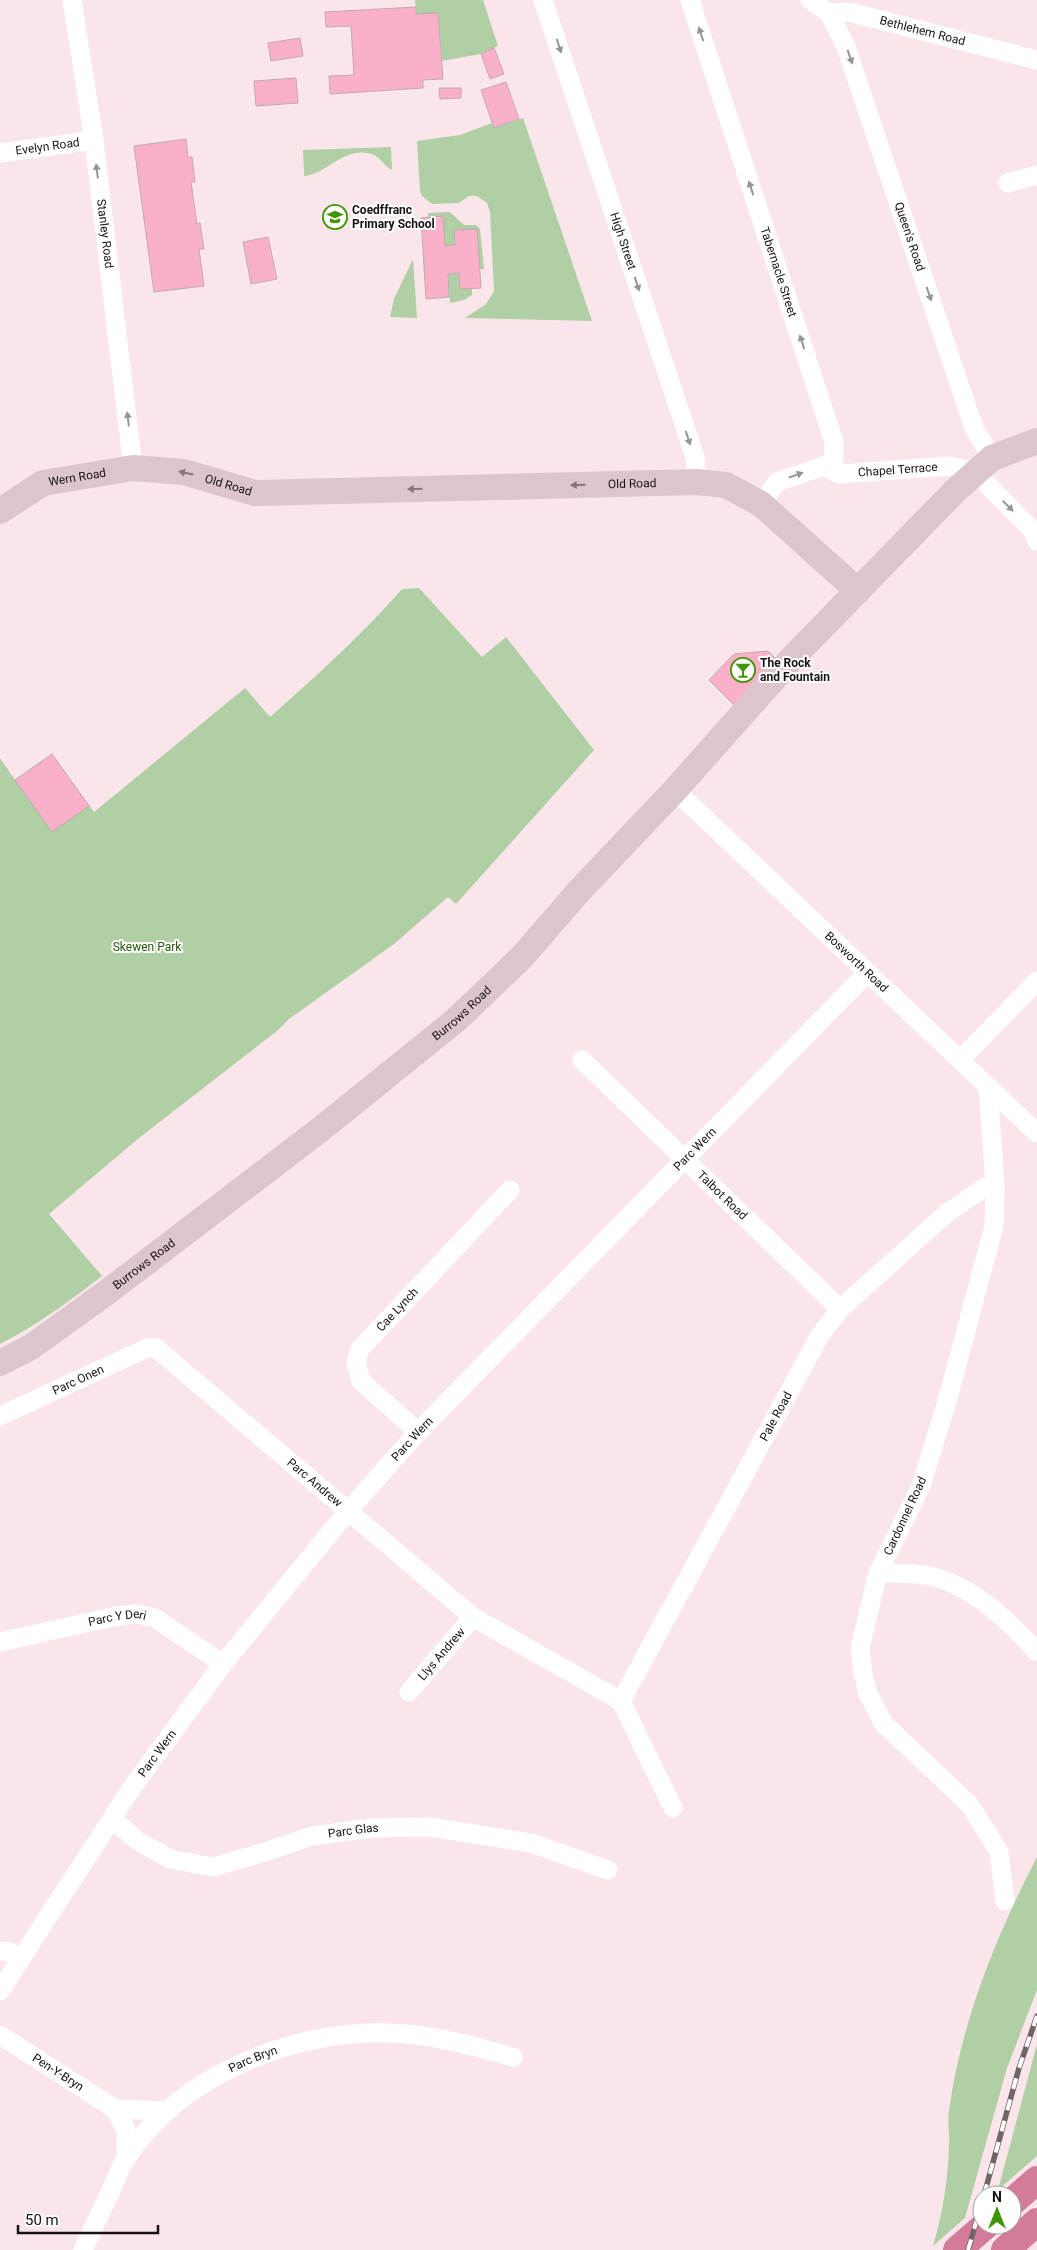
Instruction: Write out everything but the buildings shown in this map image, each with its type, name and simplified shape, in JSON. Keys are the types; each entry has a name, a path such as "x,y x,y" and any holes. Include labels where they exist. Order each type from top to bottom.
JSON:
{"highway":[{"path":"957,2250 974,2235"}],"main road":[{"path":"858,591 983,465 1037,441"},
{"name":"Old Road","path":"133,468 184,472 255,493 696,482 726,486 760,504 858,591"},
{"name":"Wern Road","path":"0,511 43,483 133,468"},
{"name":"Burrows Road","path":"0,1363 31,1347 110,1290 321,1129 456,1020 521,958 580,890 675,790 795,655 858,591"}],"street":[{"name":"Stanley Road","path":"72,0 94,140 133,468"},
{"name":"High Street","path":"543,0 695,457 696,482"},
{"name":"Tabernacle Street","path":"690,0 834,442 834,459 824,466"},
{"path":"810,0 829,13"},
{"name":"Bethlehem Road","path":"829,13 849,12 1037,60"},
{"name":"Queen's Road","path":"829,13 846,47 974,428 983,465"},
{"name":"Evelyn Road","path":"0,153 94,140"},
{"path":"1008,183 1037,175"},
{"name":"Chapel Terrace","path":"824,466 839,474 983,465"},
{"path":"983,465 1033,531 1037,541"},
{"path":"760,504 777,482 824,466"},
{"name":"Bosworth Road","path":"675,790 1037,1133"},
{"name":"Parc Wern","path":"0,1990 133,1786 223,1664 348,1511 418,1432 868,972"},
{"path":"960,1060 1037,981"},
{"name":"Talbot Road","path":"582,1060 840,1309"},
{"name":"Cardonnel Road","path":"988,1087 995,1185 994,1226 948,1398 922,1486 878,1573 860,1648 862,1673 868,1694 884,1724 970,1805 999,1852 1005,1901"},
{"name":"Pale Road","path":"621,1701 819,1337 840,1309 948,1213 986,1187 995,1185"},
{"name":"Cae Lynch","path":"418,1432 362,1381 356,1362 360,1349 510,1190"},
{"name":"Parc Onen","path":"0,1416 147,1348 156,1348"},
{"name":"Parc Andrew","path":"156,1348 473,1617"},
{"path":"878,1573 926,1575 962,1588 1009,1621 1036,1651"},
{"name":"Parc Y Deri","path":"0,1642 116,1616 137,1614 155,1618 223,1664"},
{"path":"473,1617 621,1701 674,1808"},
{"name":"Llys Andrew","path":"409,1692 473,1617"},
{"name":"Parc Glas","path":"112,1819 138,1841 170,1859 212,1867 312,1836 370,1828 430,1827 531,1843 608,1870"},
{"path":"0,1952 10,1952 20,1959"},
{"name":"Parc Bryn","path":"83,2250 126,2158 167,2110 218,2073 268,2052 331,2037 362,2032 393,2032 455,2041 512,2057"},
{"name":"Pen-Y-Bryn","path":"0,2035 115,2109"},
{"path":"126,2158 126,2130 115,2109 167,2110"}],"green space":[{"path":"415,0 483,0 498,46 480,54 442,61 438,13 416,14"},
{"path":"523,118 592,321 465,318 486,304 494,291 490,212 487,203 477,196 469,196 459,203 432,204 422,196 420,191 417,141 460,135 492,123 494,128"},
{"path":"391,147 392,170 374,155 354,153 313,174 304,176 303,150"},
{"path":"450,212 464,225 476,225 480,229 484,269 479,269 477,229 454,230 455,245 445,246 443,217 428,217 428,213"},
{"path":"413,259 417,318 390,317 394,299"},
{"path":"459,273 460,289 472,289 472,295 464,300 450,303 448,274"},
{"name":"Skewen Park","path":"419,588 482,657 506,637 594,750 456,904 448,897 394,944 289,1019 277,1031 139,1138 49,1214 102,1276 53,1312 0,1344 0,758 15,780 52,754 94,812 245,688 270,717 354,639 402,589"},
{"path":"1037,1857 1037,1990 1007,2068 974,2185 972,2185 972,2193 965,2218 933,2246 940,2221 946,2183 949,2141 948,2115 962,2045 982,1980"},
{"path":"1037,2044 1037,2156 1004,2185 999,2185"}],"railway":[{"path":"987,2185 1019,2068 1037,2016"},
{"path":"968,2250 972,2235"}],"place":[{"name":"Coedffranc Primary School","path":"335,217"},
{"name":"The Rock and Fountain","path":"743,670"}]}
